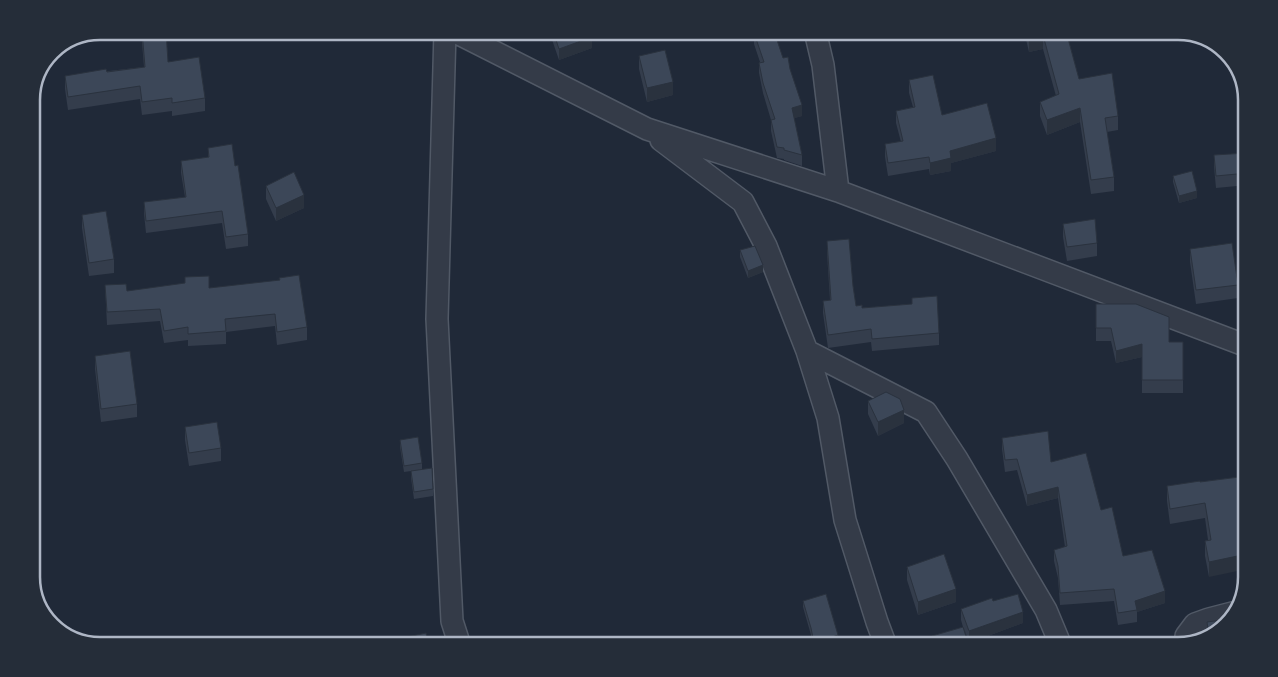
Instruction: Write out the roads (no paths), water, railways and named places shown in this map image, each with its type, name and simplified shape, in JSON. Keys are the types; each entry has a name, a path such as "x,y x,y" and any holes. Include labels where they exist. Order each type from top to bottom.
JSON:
{"street":[{"path":"445,40 437,319 452,621 457,637"},
{"path":"471,40 647,129 838,191 1238,343"},
{"path":"818,40 823,65 838,191"},
{"path":"647,129 743,202 766,246 807,351 828,418 845,520 883,637"},
{"path":"807,351 926,412 957,459 1046,610 1056,637"},
{"path":"1186,636 1195,624 1224,615"}]}
